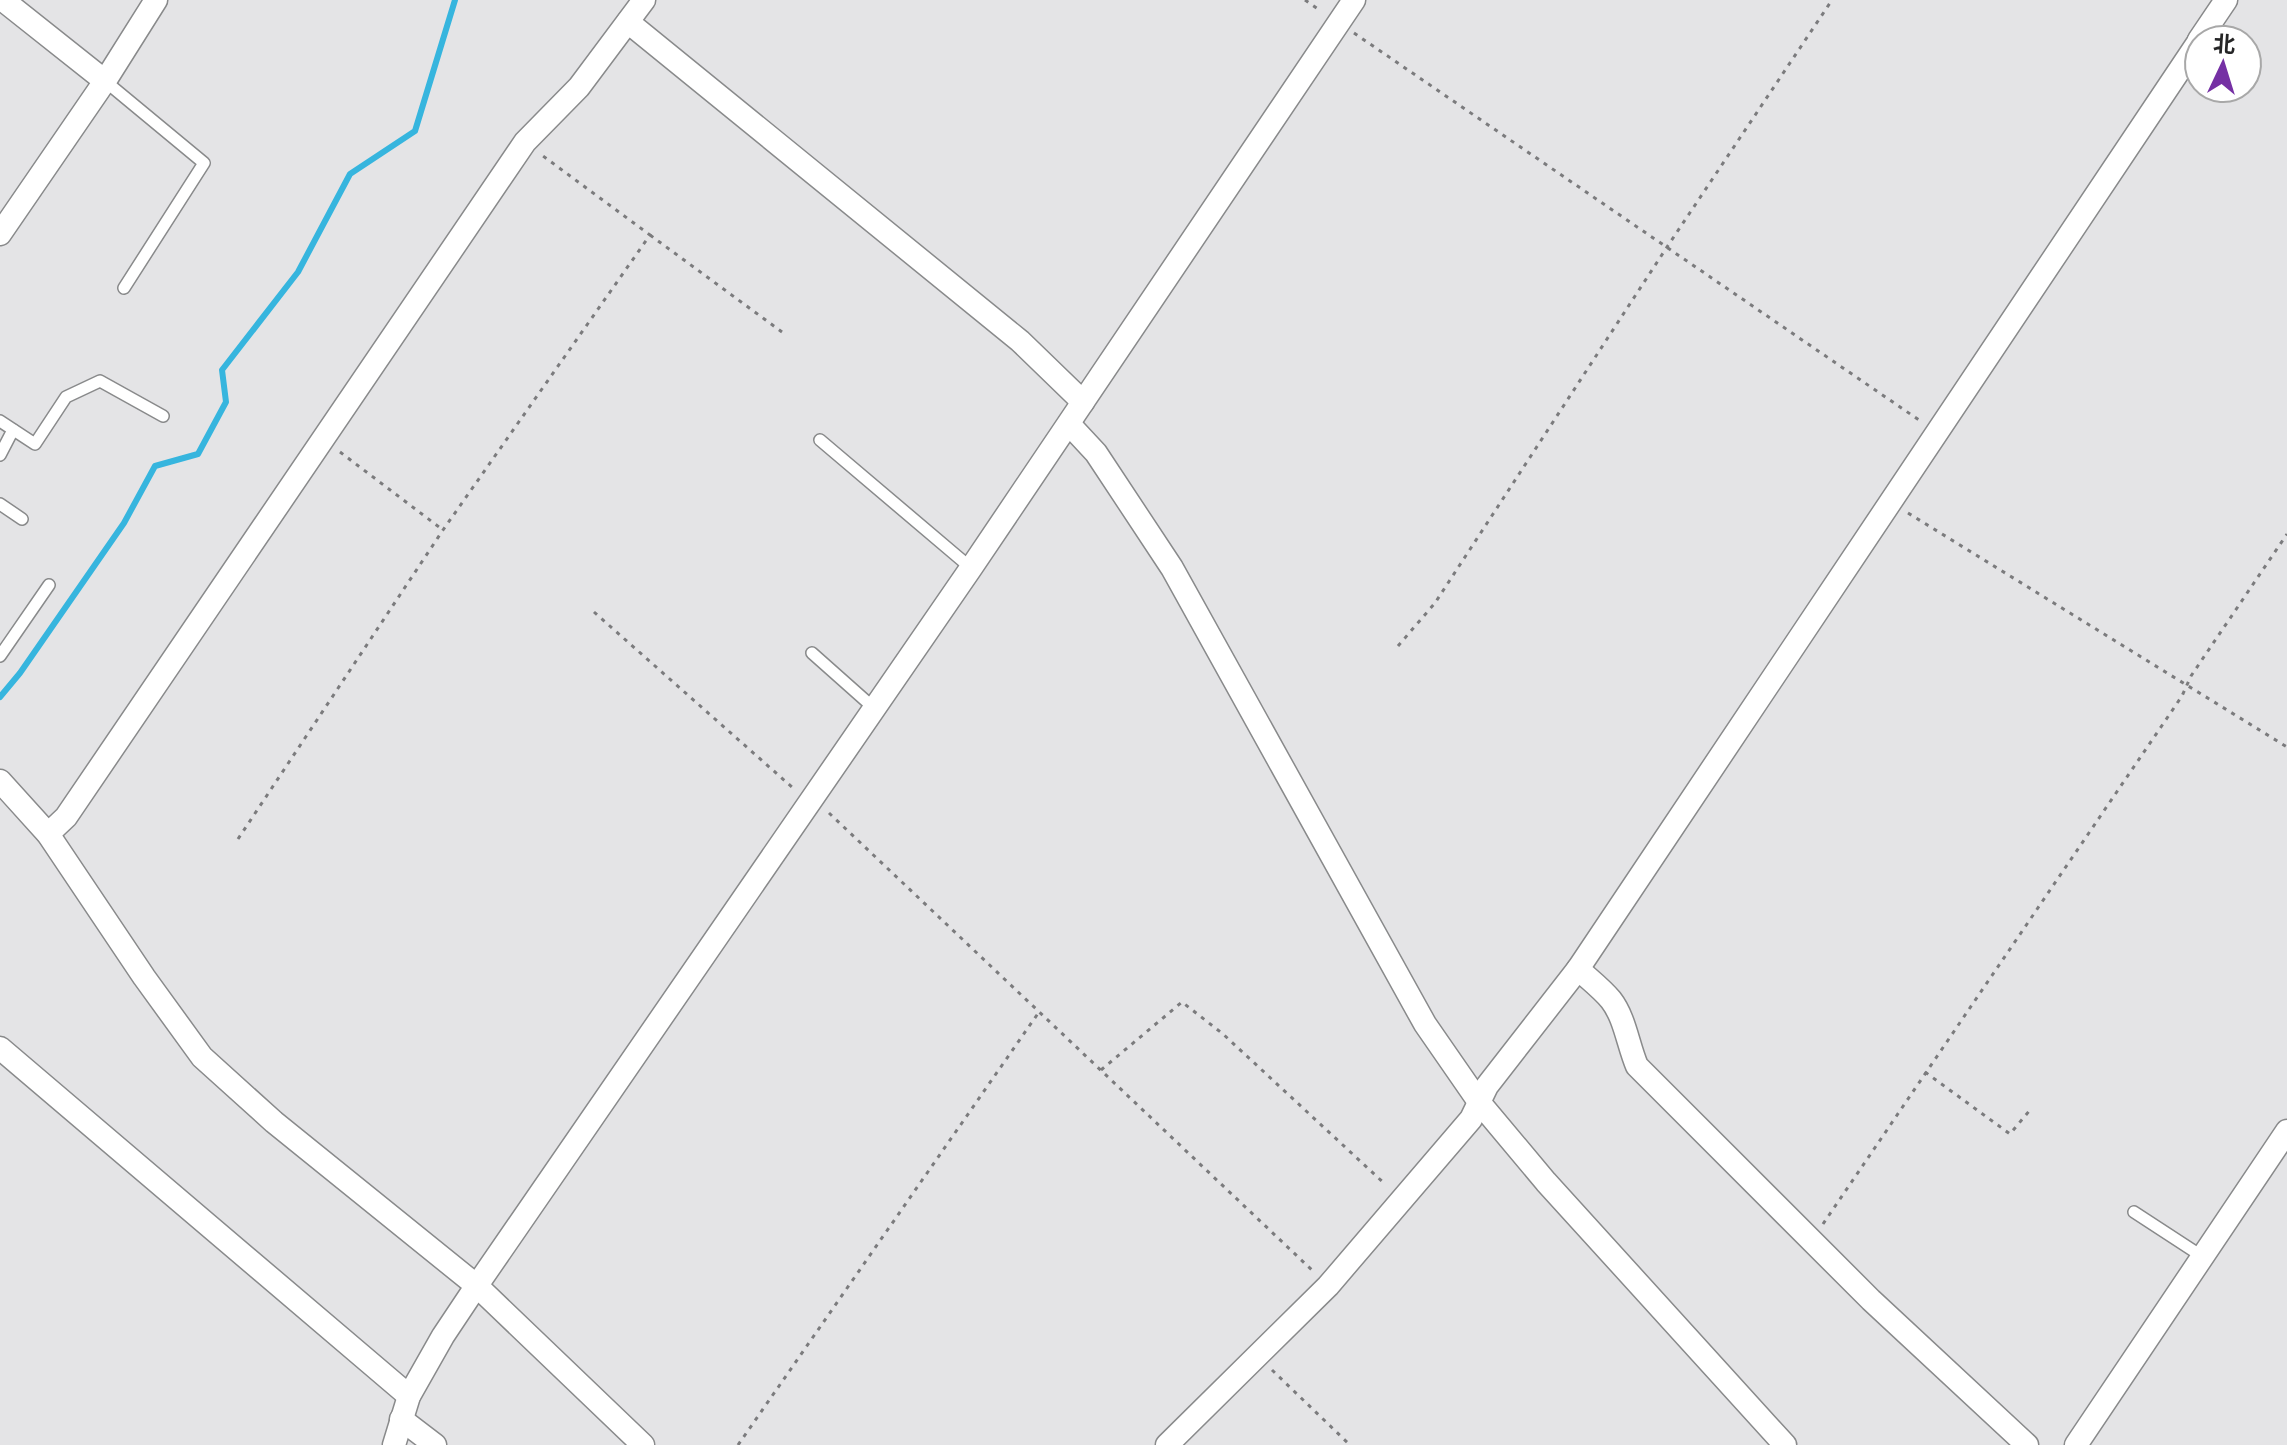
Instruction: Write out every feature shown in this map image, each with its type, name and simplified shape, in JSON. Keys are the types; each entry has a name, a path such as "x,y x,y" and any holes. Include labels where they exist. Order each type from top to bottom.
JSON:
{"street":[{"path":"3,0 105,81"},
{"path":"0,234 105,81 156,0"},
{"path":"48,834 66,817 525,142 579,87 644,0"},
{"path":"394,1445 409,1396 443,1336 875,709 1354,0"},
{"path":"2210,24 2226,0"},
{"path":"628,22 1020,341 1083,402"},
{"path":"1167,1445 1328,1286 1471,1119 1487,1086 1572,977 2183,64"},
{"path":"1069,424 1096,453 1172,568 1425,1024 1479,1102 1546,1182 1785,1445"},
{"path":"0,781 48,834 202,1057 274,1122 474,1290 643,1445"},
{"path":"1572,977 1611,1000 1637,1066 1871,1300 2027,1445"},
{"path":"0,1048 409,1396"},
{"path":"2076,1445 2287,1131"},
{"path":"401,1419 435,1445"}],"lane":[{"path":"105,81 204,163 124,288"},
{"path":"0,421 35,444 66,397 100,381 163,416"},
{"path":"0,455 13,430"},
{"path":"820,440 971,568"},
{"path":"0,504 22,519"},
{"path":"0,656 49,585"},
{"path":"812,653 875,709"},
{"path":"2134,1212 2203,1257"}],"path":[{"path":"1305,0 1938,433"},
{"path":"1398,646 1435,603 1832,0"},
{"path":"525,142 782,332"},
{"path":"238,839 443,530 650,235"},
{"path":"323,439 443,530"},
{"path":"1891,503 2287,747"},
{"path":"1812,1240 2182,696 2191,676 2287,534"},
{"path":"594,612 811,801 825,809 1328,1286"},
{"path":"1101,1070 1182,1002 1223,1034 1402,1200"},
{"path":"738,1445 1039,1012"},
{"path":"1925,1072 2010,1134 2030,1110"},
{"path":"1258,1356 1350,1445"}],"waterway":[{"path":"0,697 124,523 155,466 198,454 226,402 222,370 298,272 350,174 415,131 455,0"}]}
